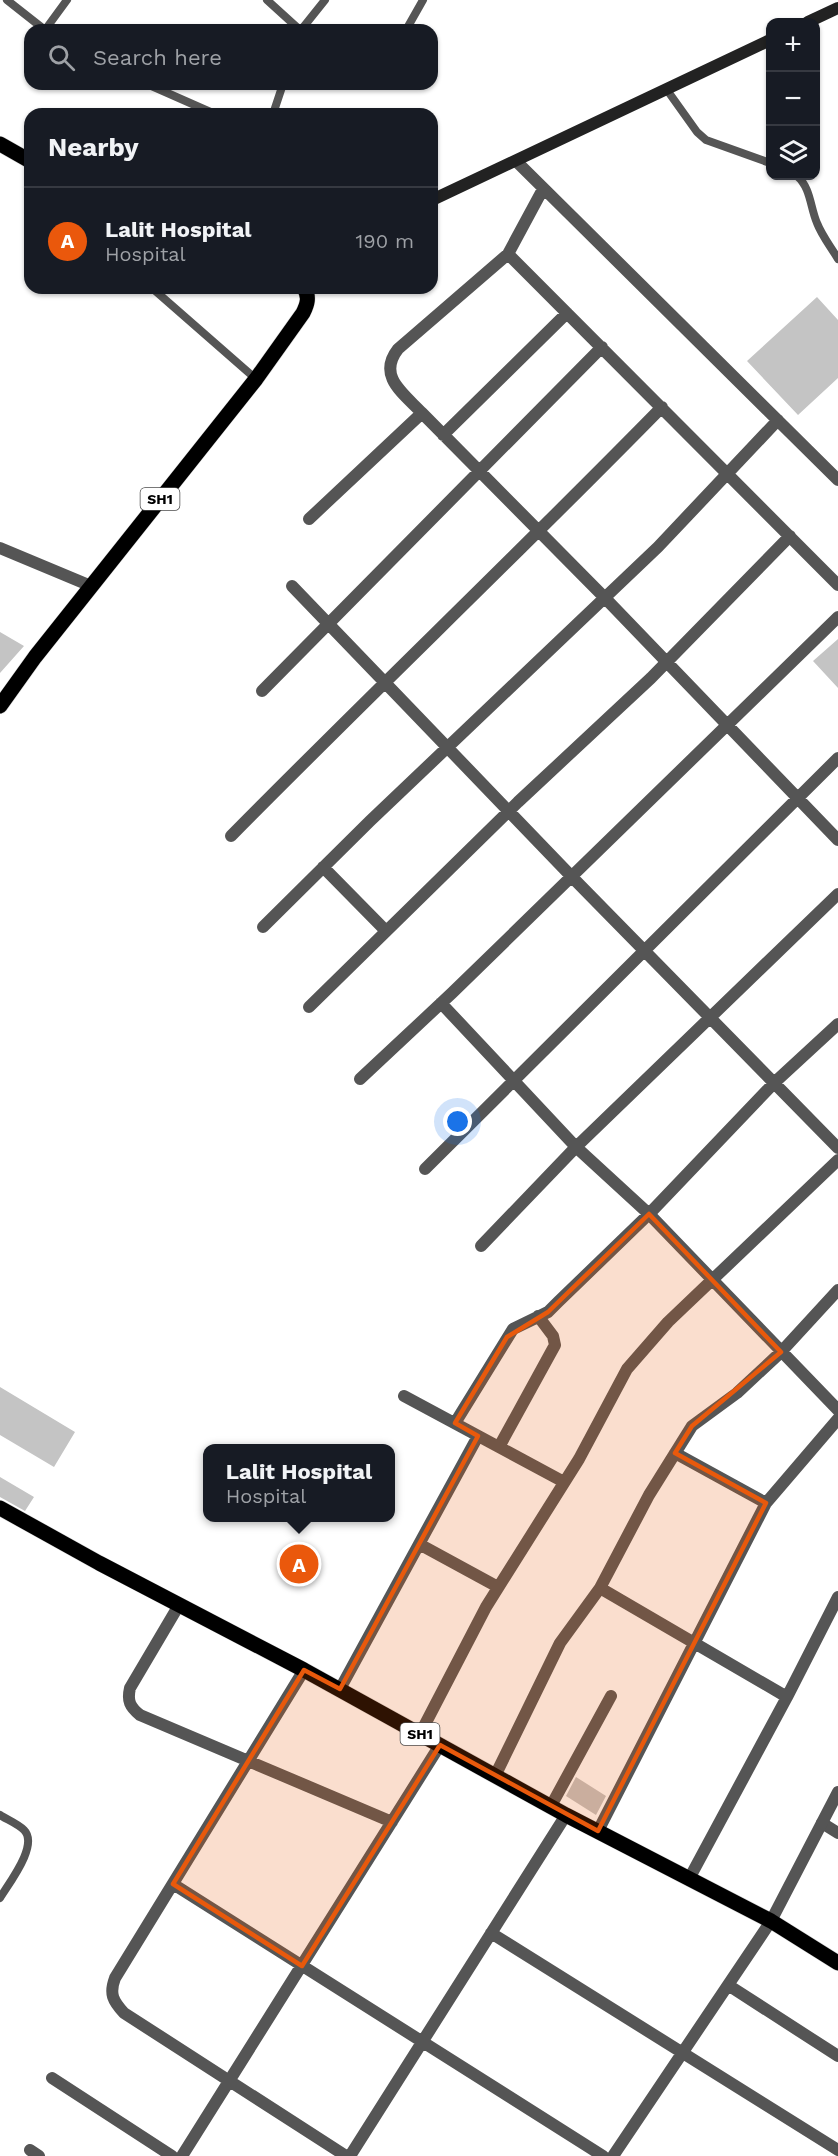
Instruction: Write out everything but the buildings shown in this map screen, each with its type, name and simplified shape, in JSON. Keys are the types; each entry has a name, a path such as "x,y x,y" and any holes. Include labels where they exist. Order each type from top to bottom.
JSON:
{"main road":[{"path":"817,18 838,8"},
{"path":"438,197 766,42"},
{"path":"0,144 24,158"},
{"name":"SH1","path":"0,706 35,657 256,379 303,314 308,294"},
{"name":"SH1","path":"0,1508 340,1689 566,1815 771,1921 838,1963"}],"street":[{"path":"516,161 838,480"},
{"path":"543,189 508,254 398,349 390,359 389,373 397,387 443,435 605,598 838,840"},
{"path":"508,254 838,585"},
{"path":"443,435 567,313"},
{"path":"262,691 602,347"},
{"path":"231,836 540,532 662,408"},
{"path":"309,519 422,413"},
{"path":"263,927 658,547 778,420"},
{"path":"309,1007 509,811 666,662 790,536"},
{"path":"0,548 91,586"},
{"path":"292,586 572,877 838,1148"},
{"path":"360,1079 572,877 838,617"},
{"path":"425,1169 838,758"},
{"path":"324,867 386,931"},
{"path":"481,1246 576,1147 709,1016 838,894"},
{"path":"441,1003 576,1147 649,1214 838,1410"},
{"path":"454,1423 513,1329 548,1312 649,1214 774,1083 838,1024"},
{"path":"420,1734 486,1607 564,1482 627,1369 668,1322 838,1160"},
{"path":"495,1776 560,1643 600,1588 649,1495 692,1426 737,1393 782,1352 838,1290"},
{"path":"499,1447 555,1345 553,1336 538,1316"},
{"path":"404,1396 564,1482"},
{"path":"598,1831 766,1503 838,1419"},
{"path":"340,1689 478,1436"},
{"path":"675,1453 766,1503"},
{"path":"419,1544 498,1587"},
{"path":"600,1588 787,1697"},
{"path":"689,1879 838,1597"},
{"path":"179,1605 130,1688 128,1698 131,1708 140,1715 249,1759 392,1822"},
{"path":"304,1670 115,1978 110,1990 114,2002 124,2013 348,2156 566,1815"},
{"path":"551,1806 611,1696"},
{"path":"182,2156 440,1745"},
{"path":"613,2156 771,1921 838,1792"},
{"path":"822,1823 838,1833"},
{"path":"173,1884 603,2156"},
{"path":"491,1933 838,2150"},
{"path":"728,1985 838,2056"},
{"path":"52,2078 172,2156"}],"lane":[{"path":"7,0 37,24"},
{"path":"49,24 67,0"},
{"path":"267,0 294,24"},
{"path":"306,24 325,0"},
{"path":"409,24 423,0"},
{"path":"161,90 201,108"},
{"path":"275,108 281,90"},
{"path":"667,90 697,132 706,140 766,161"},
{"path":"800,180 807,190 815,219 838,259"},
{"path":"159,294 256,379"},
{"path":"0,1815 26,1832 30,1841 27,1852 0,1898"}],"highlighted area":[{"path":"649,1214 781,1352 692,1426 675,1453 766,1503 598,1831 440,1745 302,1966 173,1884 304,1670 340,1689 478,1436 455,1423 507,1337 548,1312"}],"place":[{"name":"Lalit Hospital","path":"299,1564"}]}
